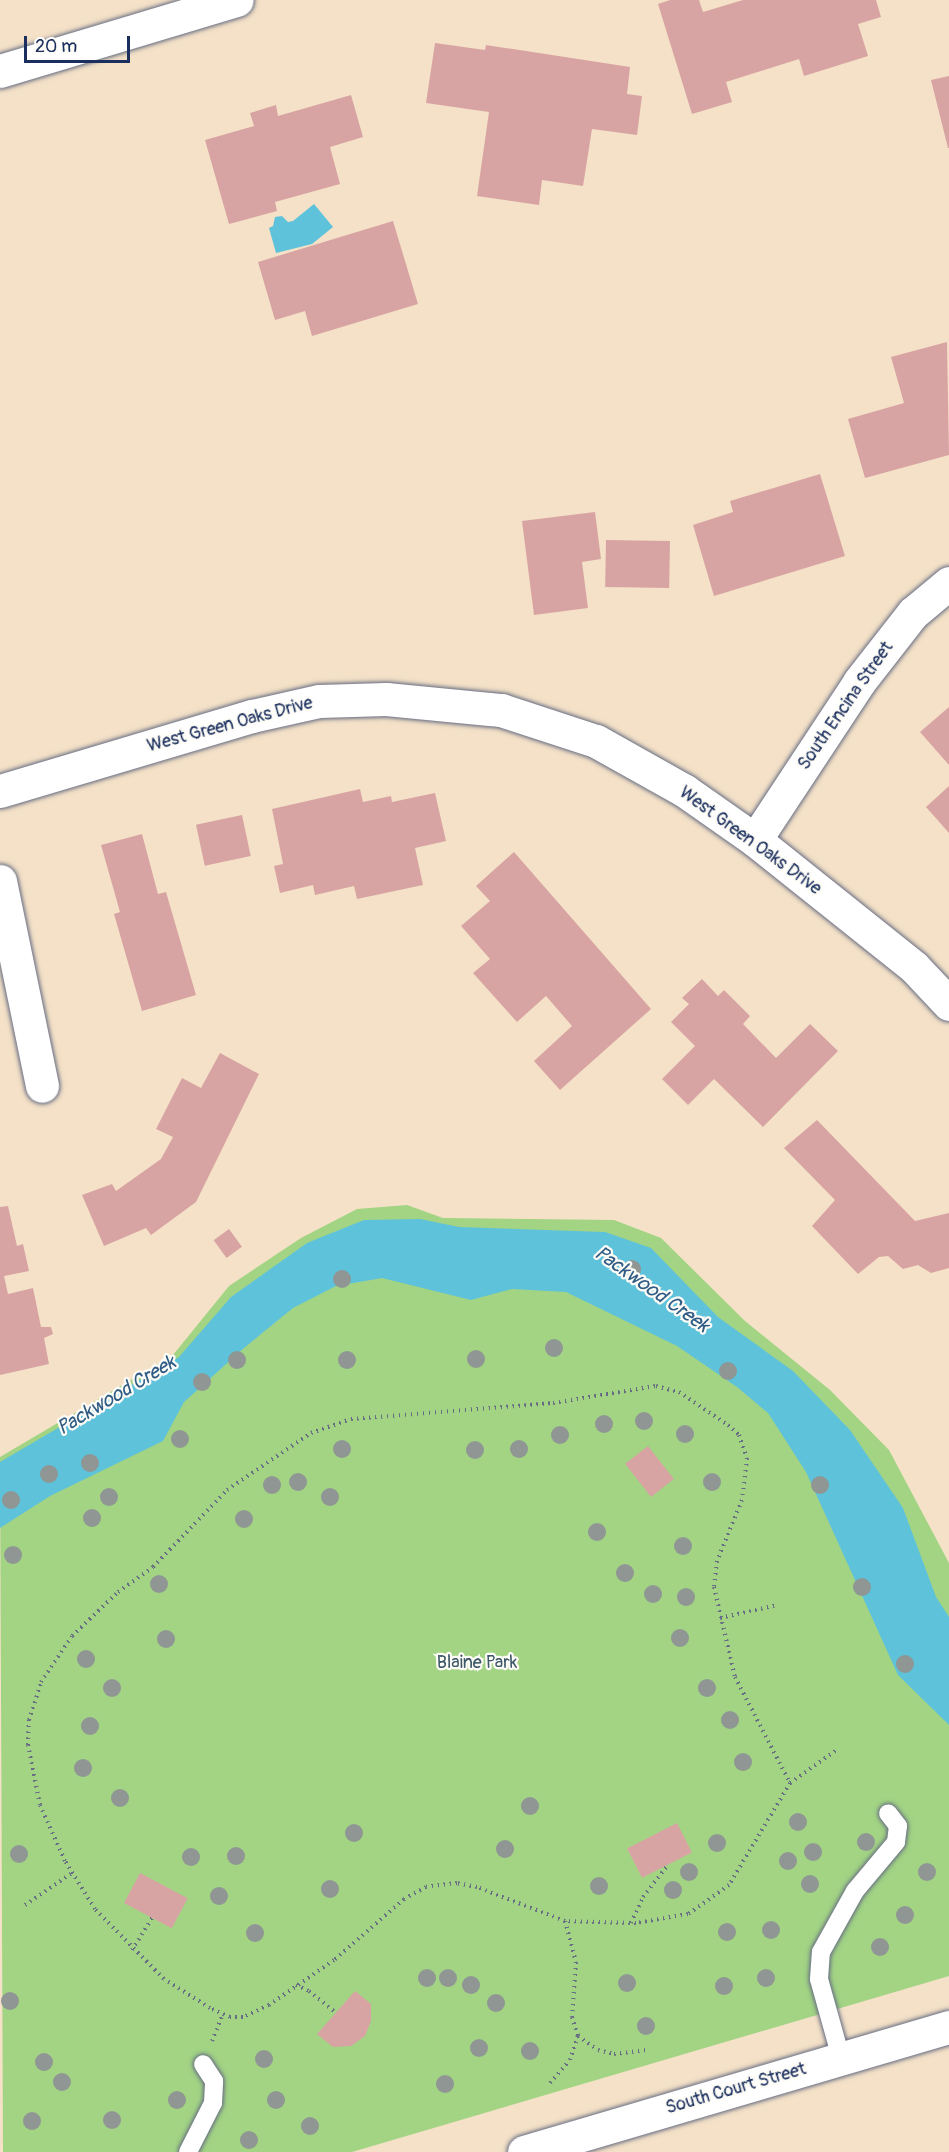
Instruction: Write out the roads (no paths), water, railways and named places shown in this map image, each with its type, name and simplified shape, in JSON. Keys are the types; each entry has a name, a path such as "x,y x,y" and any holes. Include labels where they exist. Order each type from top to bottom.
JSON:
{"street":[{"path":"0,71 237,0"},
{"name":"South Encina Street","path":"755,840 859,682 913,613 949,583"},
{"name":"West Green Oaks Drive","path":"0,791 252,716 319,701 386,699 501,710 596,741 685,791 755,840 914,968 949,1004"},
{"path":"0,881 42,1086"},
{"name":"South Court Street","path":"524,2152 949,2027"}],"lane":[{"path":"841,2058 819,1979 821,1952 855,1891 896,1842 898,1826 888,1813"},
{"path":"188,2152 213,2103 214,2081 203,2064"}],"water":[{"path":"314,204 333,227 312,244 276,253 269,228 273,226 275,217 282,216 288,222 293,221"},
{"name":"Packwood Creek","path":"420,1219 459,1227 605,1232 651,1248 718,1317 793,1371 850,1430 903,1508 936,1597 949,1617 949,1725 898,1675 806,1472 768,1413 737,1387 677,1346 566,1292 512,1289 471,1300 382,1278 336,1286 293,1308 244,1348 184,1402 163,1441 50,1496 0,1528 0,1462 179,1357 231,1297 307,1243 364,1220"}],"park label":[{"name":"Blaine Park","path":"477,1663"}]}
